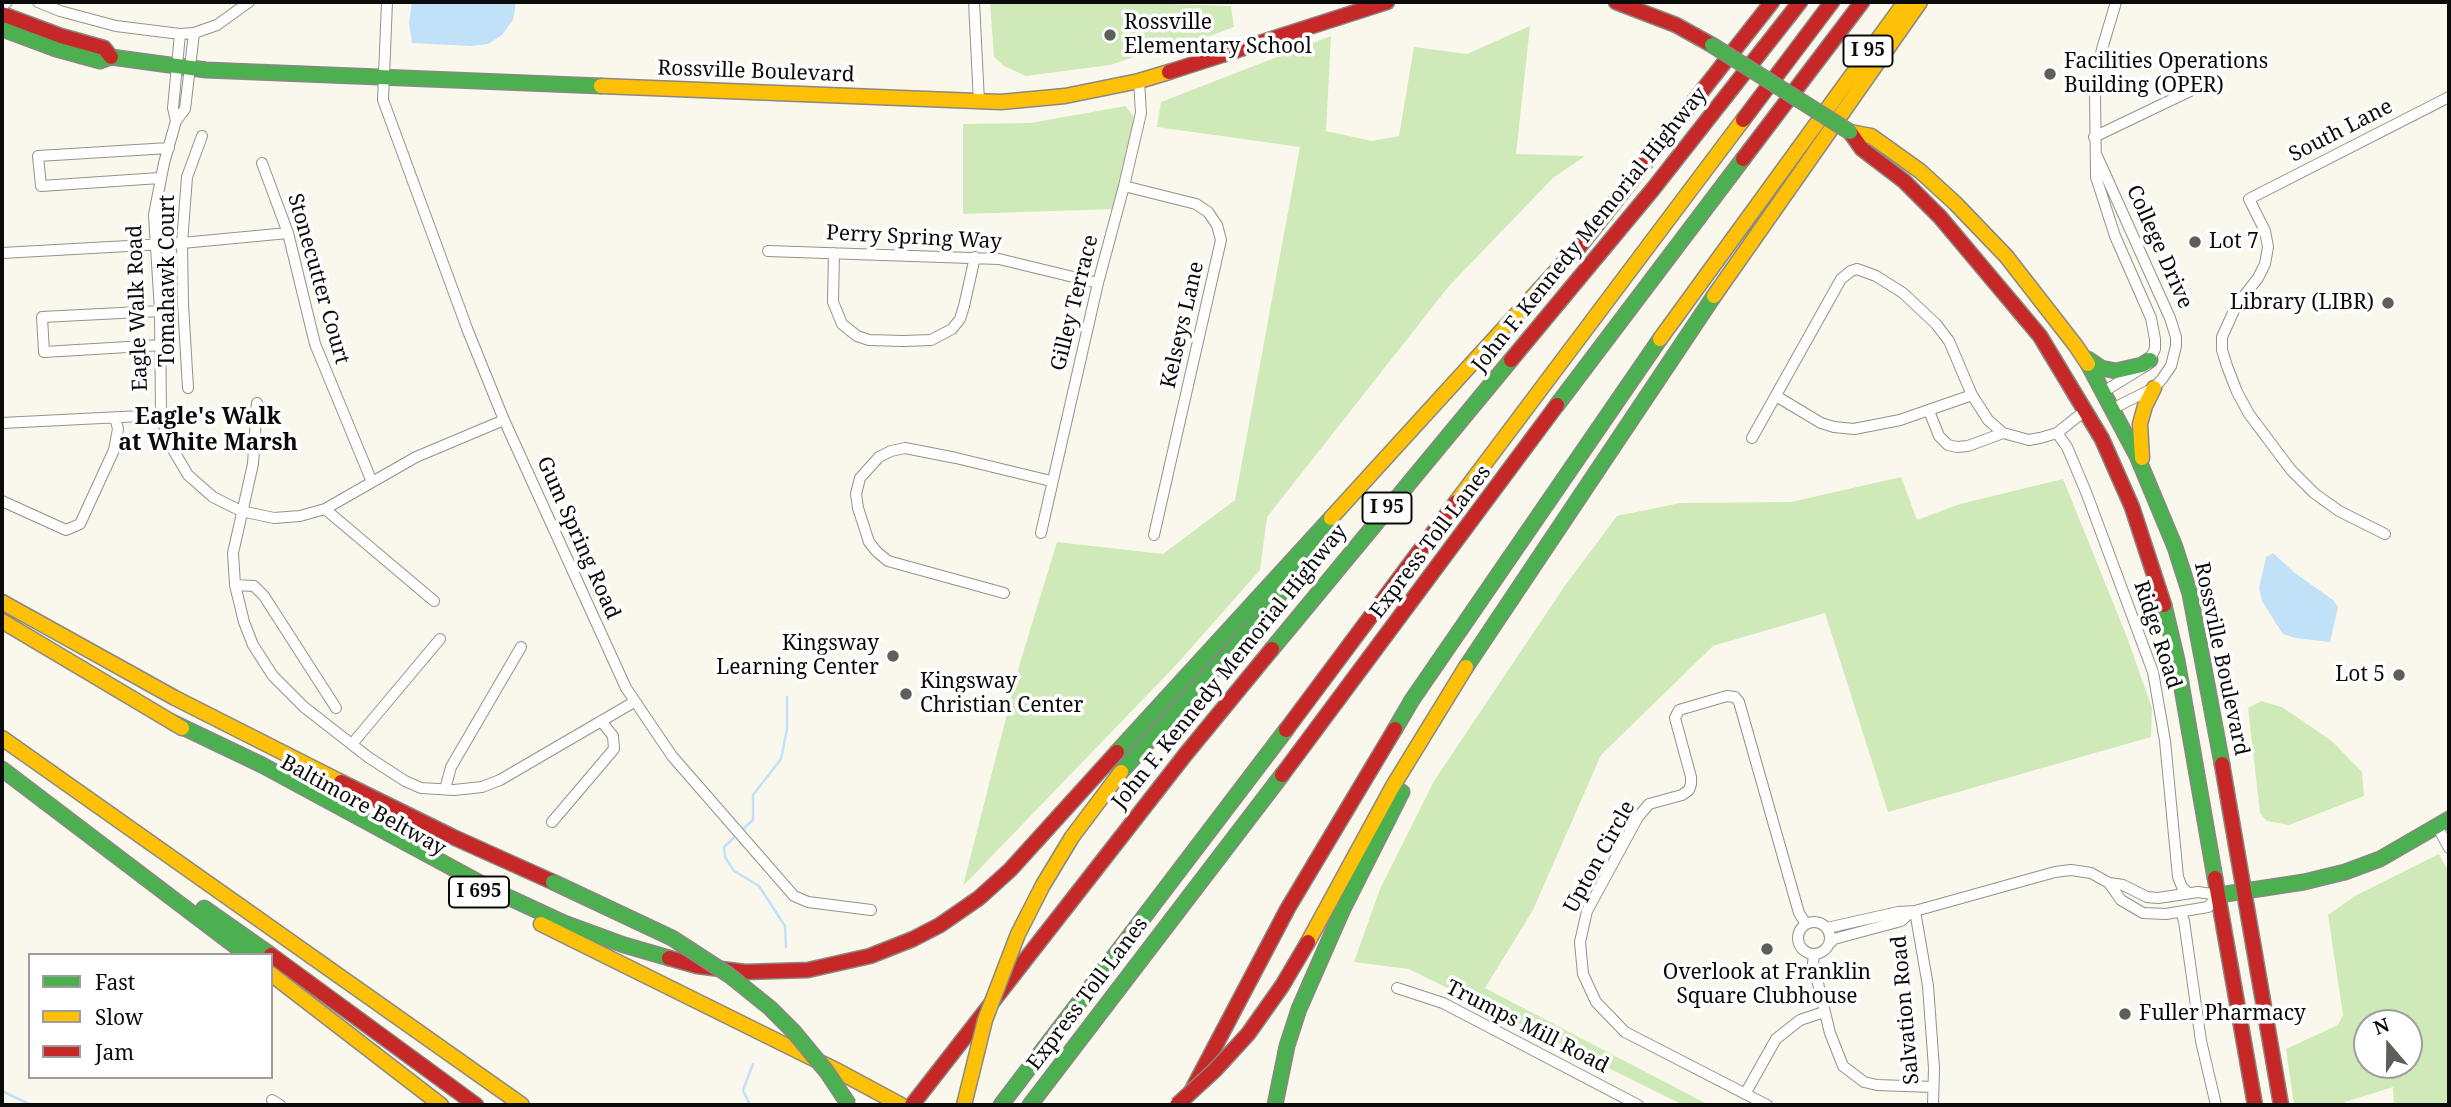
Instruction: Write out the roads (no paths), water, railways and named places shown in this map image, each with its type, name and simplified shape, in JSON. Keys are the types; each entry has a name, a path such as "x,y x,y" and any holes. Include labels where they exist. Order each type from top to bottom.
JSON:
{"main road":[{"name":"Rossville Boulevard","path":"2,29 45,46 100,61 111,57 184,68 979,102 1065,96 1139,81 1387,2"},
{"name":"Rossville Boulevard","path":"1616,2 1676,25 1850,132 1871,136 1893,151 1955,203 2006,256 2076,346 2103,392 2144,474 2175,547 2190,594 2203,655 2281,1105"},
{"path":"964,1105 985,1020 1009,955 1026,917 1072,837 1121,772 1233,649 1529,309 1675,128 1772,2"},
{"name":"John F. Kennedy Memorial Highway","path":"912,1105 1185,755 1653,189 1800,2"},
{"name":"Express Toll Lanes","path":"1000,1105 1333,669 1832,2"},
{"name":"Express Toll Lanes","path":"1030,1105 1336,705 1607,338 1862,2"},
{"name":"I 95","path":"1184,1105 1287,908 1398,722 1645,359 1905,2"},
{"path":"1177,1105 1215,1070 1248,1034 1282,986 1373,821 1487,632 1761,226 1920,2"},
{"name":"Rossville Boulevard","path":"2,14 61,36 104,48 111,57"},
{"name":"Rossville Boulevard","path":"1850,132 1862,149 1920,197 1987,270 2040,335 2102,439 2133,507 2162,597 2177,660 2255,1105"},
{"path":"172,722 262,765 495,891 564,923 624,945 697,966 745,972 808,970 870,956 940,925 965,909 1010,870 1578,247"},
{"path":"2076,346 2095,365 2108,370 2133,368 2150,360"},
{"path":"2144,474 2140,424 2154,388"},
{"path":"2086,410 2103,392"},
{"path":"2086,410 2112,410"},
{"path":"1275,1105 1287,1046 1299,1009 1348,899 1423,754 1525,579"},
{"path":"2,602 175,698 308,766 671,938 701,955 736,980 794,1032 849,1105"},
{"name":"Baltimore Beltway","path":"2,621 270,779 446,875 901,1105"},
{"path":"2,738 522,1105"},
{"path":"2,769 244,953"},
{"path":"30,790 62,807 268,953"},
{"path":"2219,895 2304,882 2353,870 2380,859 2443,823"},
{"path":"273,956 476,1105"},
{"path":"273,976 441,1105"}],"street":[{"path":"2,6 6,2"},
{"path":"38,2 60,11 116,26 180,34 194,33 217,25 249,2"},
{"name":"Gum Spring Road","path":"387,2 383,100 406,166 504,420 609,655 634,702 672,756 794,896 808,902 871,910"},
{"path":"974,2 979,102"},
{"name":"College Drive","path":"2116,2 2098,72 2094,137 2096,177 2111,224 2155,328 2154,349 2150,360"},
{"path":"184,68 194,33"},
{"path":"180,34 184,68"},
{"name":"Eagle Walk Road","path":"184,68 173,108 176,121 160,178 154,215 160,311 160,415 169,443 188,475 213,497 241,511 287,518 325,509 416,457 504,420"},
{"name":"Gilley Terrace","path":"1041,533 1098,282 1141,113 1139,81"},
{"path":"2094,137 2190,91"},
{"name":"South Lane","path":"2385,534 2339,511 2314,493 2291,470 2249,414 2227,366 2222,350 2222,337 2236,306 2265,264 2268,247 2265,231 2249,199 2449,97"},
{"name":"Tomahawk Court","path":"188,388 182,243 187,177 202,135"},
{"path":"160,178 41,186 38,156 169,148"},
{"name":"College Drive","path":"2097,156 2174,327 2176,346 2171,366 2154,388 2112,410"},
{"name":"Stonecutter Court","path":"262,163 288,233 315,344 372,482"},
{"name":"Kelseys Lane","path":"1124,186 1196,204 1208,212 1217,225 1221,240 1154,535"},
{"path":"2,253 182,243 288,233"},
{"name":"Perry Spring Way","path":"768,251 999,259 1098,282"},
{"path":"834,253 833,302 842,324 857,336 869,340 903,341 930,340 952,329 960,319 975,257"},
{"path":"1752,438 1841,279 1857,269 1876,276 1903,293 1936,324 1949,341 1972,394 1988,420 2003,433 2029,440 2057,433 2086,410"},
{"path":"160,311 43,317 44,352 161,345"},
{"path":"2103,392 2136,373 2150,360"},
{"path":"1776,396 1812,418 1834,427 1870,427 1929,411 1972,394"},
{"path":"257,403 253,464 233,553 235,585 253,645 273,676 304,707 404,781 421,789 474,789 500,780 634,702"},
{"path":"1929,411 1940,436 1948,445 1968,446 2003,433"},
{"path":"2,423 160,415"},
{"path":"2,501 66,530 80,524 114,450 118,429 115,417"},
{"name":"Ridge Road","path":"2057,433 2067,447 2087,492 2153,672 2166,751 2178,877 2182,887 2189,893"},
{"path":"1004,593 888,561 869,542 856,495 860,478 879,457 905,448 1051,481"},
{"path":"325,509 434,601"},
{"path":"235,585 254,586 264,596 336,708"},
{"path":"352,744 440,639"},
{"path":"445,789 451,767 521,647"},
{"name":"Upton Circle","path":"1767,1105 1625,1032 1596,1002 1580,961 1581,931 1587,911 1643,809 1654,802 1682,795 1689,790 1691,777 1675,718 1679,710 1727,696 1735,697 1739,702 1799,913 1806,924"},
{"path":"552,822 614,749 613,736 601,721"},
{"path":"2443,823 2449,848"},
{"path":"1913,911 1901,921 1834,939 1823,951 1814,954 1804,951 1798,942 1799,932 1806,924 1815,922 1827,928 1913,911 2071,870 2091,873 2109,883 2123,885 2147,897 2198,892 2219,895"},
{"path":"2109,883 2121,900 2143,913 2181,912 2208,907 2219,895"},
{"name":"Salvation Road","path":"1913,911 1928,986 1934,1068 1933,1105"},
{"path":"2181,912 2201,1041 2216,1105"},
{"path":"1827,928 1829,943"},
{"path":"1814,954 1812,963 1838,1057 1843,1066 1864,1082 1933,1087"},
{"name":"Trumps Mill Road","path":"1397,988 1443,1003 1620,1101 1638,1105"},
{"path":"1745,1094 1776,1039 1800,1020 1825,1012"}],"water":[{"path":"412,2 516,2 513,20 502,35 488,44 471,46 412,43 409,23"},
{"path":"2273,553 2295,573 2333,600 2338,607 2330,642 2283,634 2275,622 2262,601 2259,588 2266,557"}],"waterway":[{"path":"786,947 785,926 759,886 734,871 725,857 724,847 753,820 753,795 781,759 787,729 787,697"},
{"path":"750,1105 743,1090 753,1064"},
{"path":"2,1091 29,1104 42,1105"}],"place":[{"name":"Rossville Elementary School","path":"1110,35"},
{"name":"Facilities Operations Building (OPER)","path":"2050,74"},
{"name":"Lot 7","path":"2195,242"},
{"name":"Library (LIBR)","path":"2388,303"},
{"name":"Kingsway Learning Center","path":"893,656"},
{"name":"Lot 5","path":"2399,675"},
{"name":"Kingsway Christian Center","path":"906,694"},
{"name":"Overlook at Franklin Square Clubhouse","path":"1767,949"},
{"name":"Fuller Pharmacy","path":"2125,1014"}],"district":[{"name":"Eagle's Walk at White Marsh","path":"208,430"}]}
